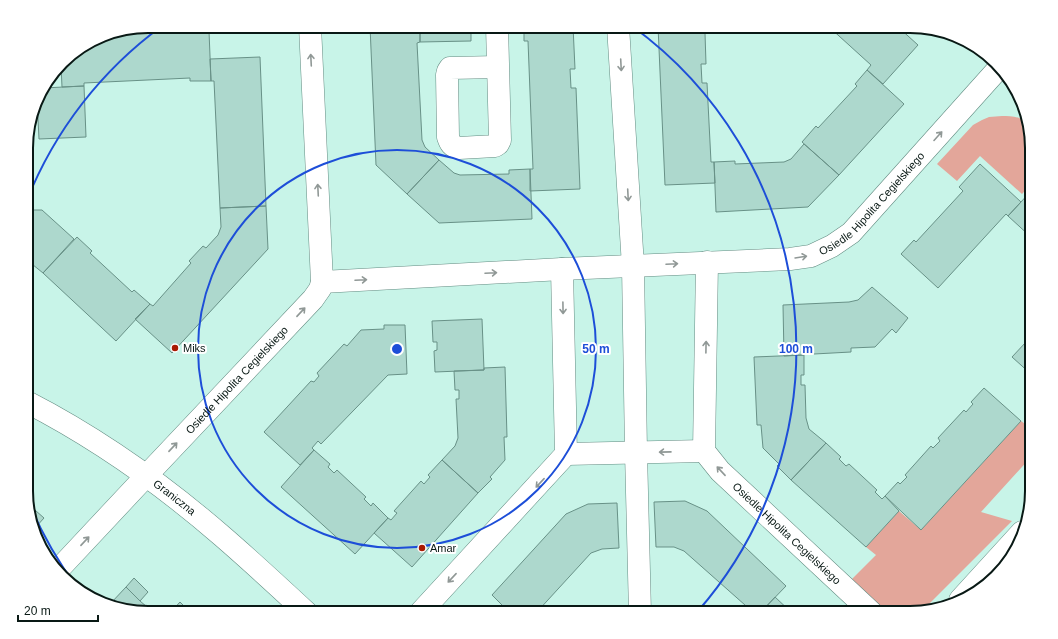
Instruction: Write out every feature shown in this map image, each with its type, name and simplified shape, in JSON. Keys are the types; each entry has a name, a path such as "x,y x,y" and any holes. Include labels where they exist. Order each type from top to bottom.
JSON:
{"street":[{"path":"310,33 322,282"},
{"path":"497,33 498,67"},
{"path":"618,33 633,266 640,606"},
{"name":"Osiedle Hipolita Cegielskiego","path":"62,566 313,299 320,289 322,282 562,269 790,259 811,256 832,246 856,227 995,71"},
{"path":"566,454 704,451 707,262"},
{"path":"426,606 566,454 562,269"},
{"name":"Graniczna","path":"33,405 75,429 146,476 220,535 299,606"},
{"name":"Osiedle Hipolita Cegielskiego","path":"704,451 720,471 865,606"},
{"path":"970,589 1013,542"}],"shaded area":[{"path":"1002,116 1021,119 1025,140 1025,191 1022,194 980,156 957,181 937,164 973,125 989,117"},
{"path":"1021,421 1025,424 1025,464 981,512 1012,521 928,605 880,606 851,580 876,555 866,547 899,511 921,530"}],"building":[{"path":"209,33 211,81 190,81 190,78 84,83 84,86 62,87 61,73 72,61 84,52 111,39 139,34"},
{"path":"370,33 420,33 420,42 417,43 422,140 425,147 439,160 407,194 376,165"},
{"path":"420,33 471,33 471,41 420,42"},
{"path":"524,33 573,33 575,69 570,69 571,88 576,88 580,189 530,191 530,169 533,169 528,41 524,41"},
{"path":"658,33 705,33 706,64 701,64 702,83 707,83 711,162 714,162 715,183 665,185"},
{"path":"836,33 905,33 918,45 883,84 867,70 871,65"},
{"path":"260,57 266,206 220,208 214,81 211,81 210,59"},
{"path":"867,70 904,104 839,175 802,142 816,126 818,128 857,86 855,84"},
{"path":"84,86 86,137 39,139 38,116 50,88"},
{"path":"804,144 839,175 808,207 716,212 714,162 735,161 735,164 784,162 791,159"},
{"path":"439,160 454,173 460,175 509,174 509,170 530,169 532,219 439,223 407,194"},
{"path":"980,164 1021,202 1008,216 1006,214 938,288 901,254 914,240 916,242 963,191 959,187"},
{"path":"1025,198 1025,232 1008,216"},
{"path":"266,206 268,249 172,353 135,319 150,304 153,306 191,263 189,261 203,246 206,248 218,235 221,227 220,208"},
{"path":"33,210 42,210 74,239 43,273 33,265"},
{"path":"77,237 92,251 90,253 132,292 134,290 150,304 116,341 43,273"},
{"path":"872,287 908,318 896,333 892,329 875,347 851,348 851,352 814,354 812,352 806,352 804,355 784,356 783,305 849,302 858,300"},
{"path":"482,319 484,370 435,372 434,351 437,350 437,342 433,342 432,321"},
{"path":"384,325 405,325 407,374 388,375 321,444 318,441 312,448 314,450 300,465 264,432 311,381 314,382 319,376 317,373 344,344 347,346 361,330 384,329"},
{"path":"1025,343 1025,369 1012,357"},
{"path":"804,355 804,375 801,375 801,385 805,385 806,418 809,429 826,443 791,480 777,466 779,464 763,448 761,425 757,425 754,357"},
{"path":"505,367 507,437 504,437 505,460 490,477 492,479 478,493 442,460 455,446 458,438 456,399 459,399 459,390 455,390 454,371 484,370 484,368"},
{"path":"984,388 1021,421 921,530 885,496 898,482 900,484 907,477 905,475 931,446 933,448 940,441 938,438 964,410 966,412 973,404 971,402"},
{"path":"826,443 841,457 839,459 846,466 849,464 877,490 875,492 882,499 885,496 899,511 866,547 791,480"},
{"path":"314,450 330,464 328,467 334,473 337,470 366,497 364,499 371,506 373,503 388,518 355,554 281,487"},
{"path":"442,460 478,493 412,567 374,533 388,518 391,520 397,513 394,511 421,481 424,484 430,477 428,475"},
{"path":"685,501 707,511 786,586 767,606 746,606 684,551 674,547 656,547 654,502"},
{"path":"617,503 619,548 602,549 591,553 542,606 503,606 492,595 566,514 588,504"},
{"path":"35,510 44,518 38,524"},
{"path":"134,578 148,592 140,601 126,587"},
{"path":"126,587 146,606 133,605 113,600"},
{"path":"775,597 785,606 767,606"},
{"path":"180,602 184,606 176,606"}],"place":[{"name":"Miks","path":"175,348"},
{"name":"Amar","path":"422,548"}]}
